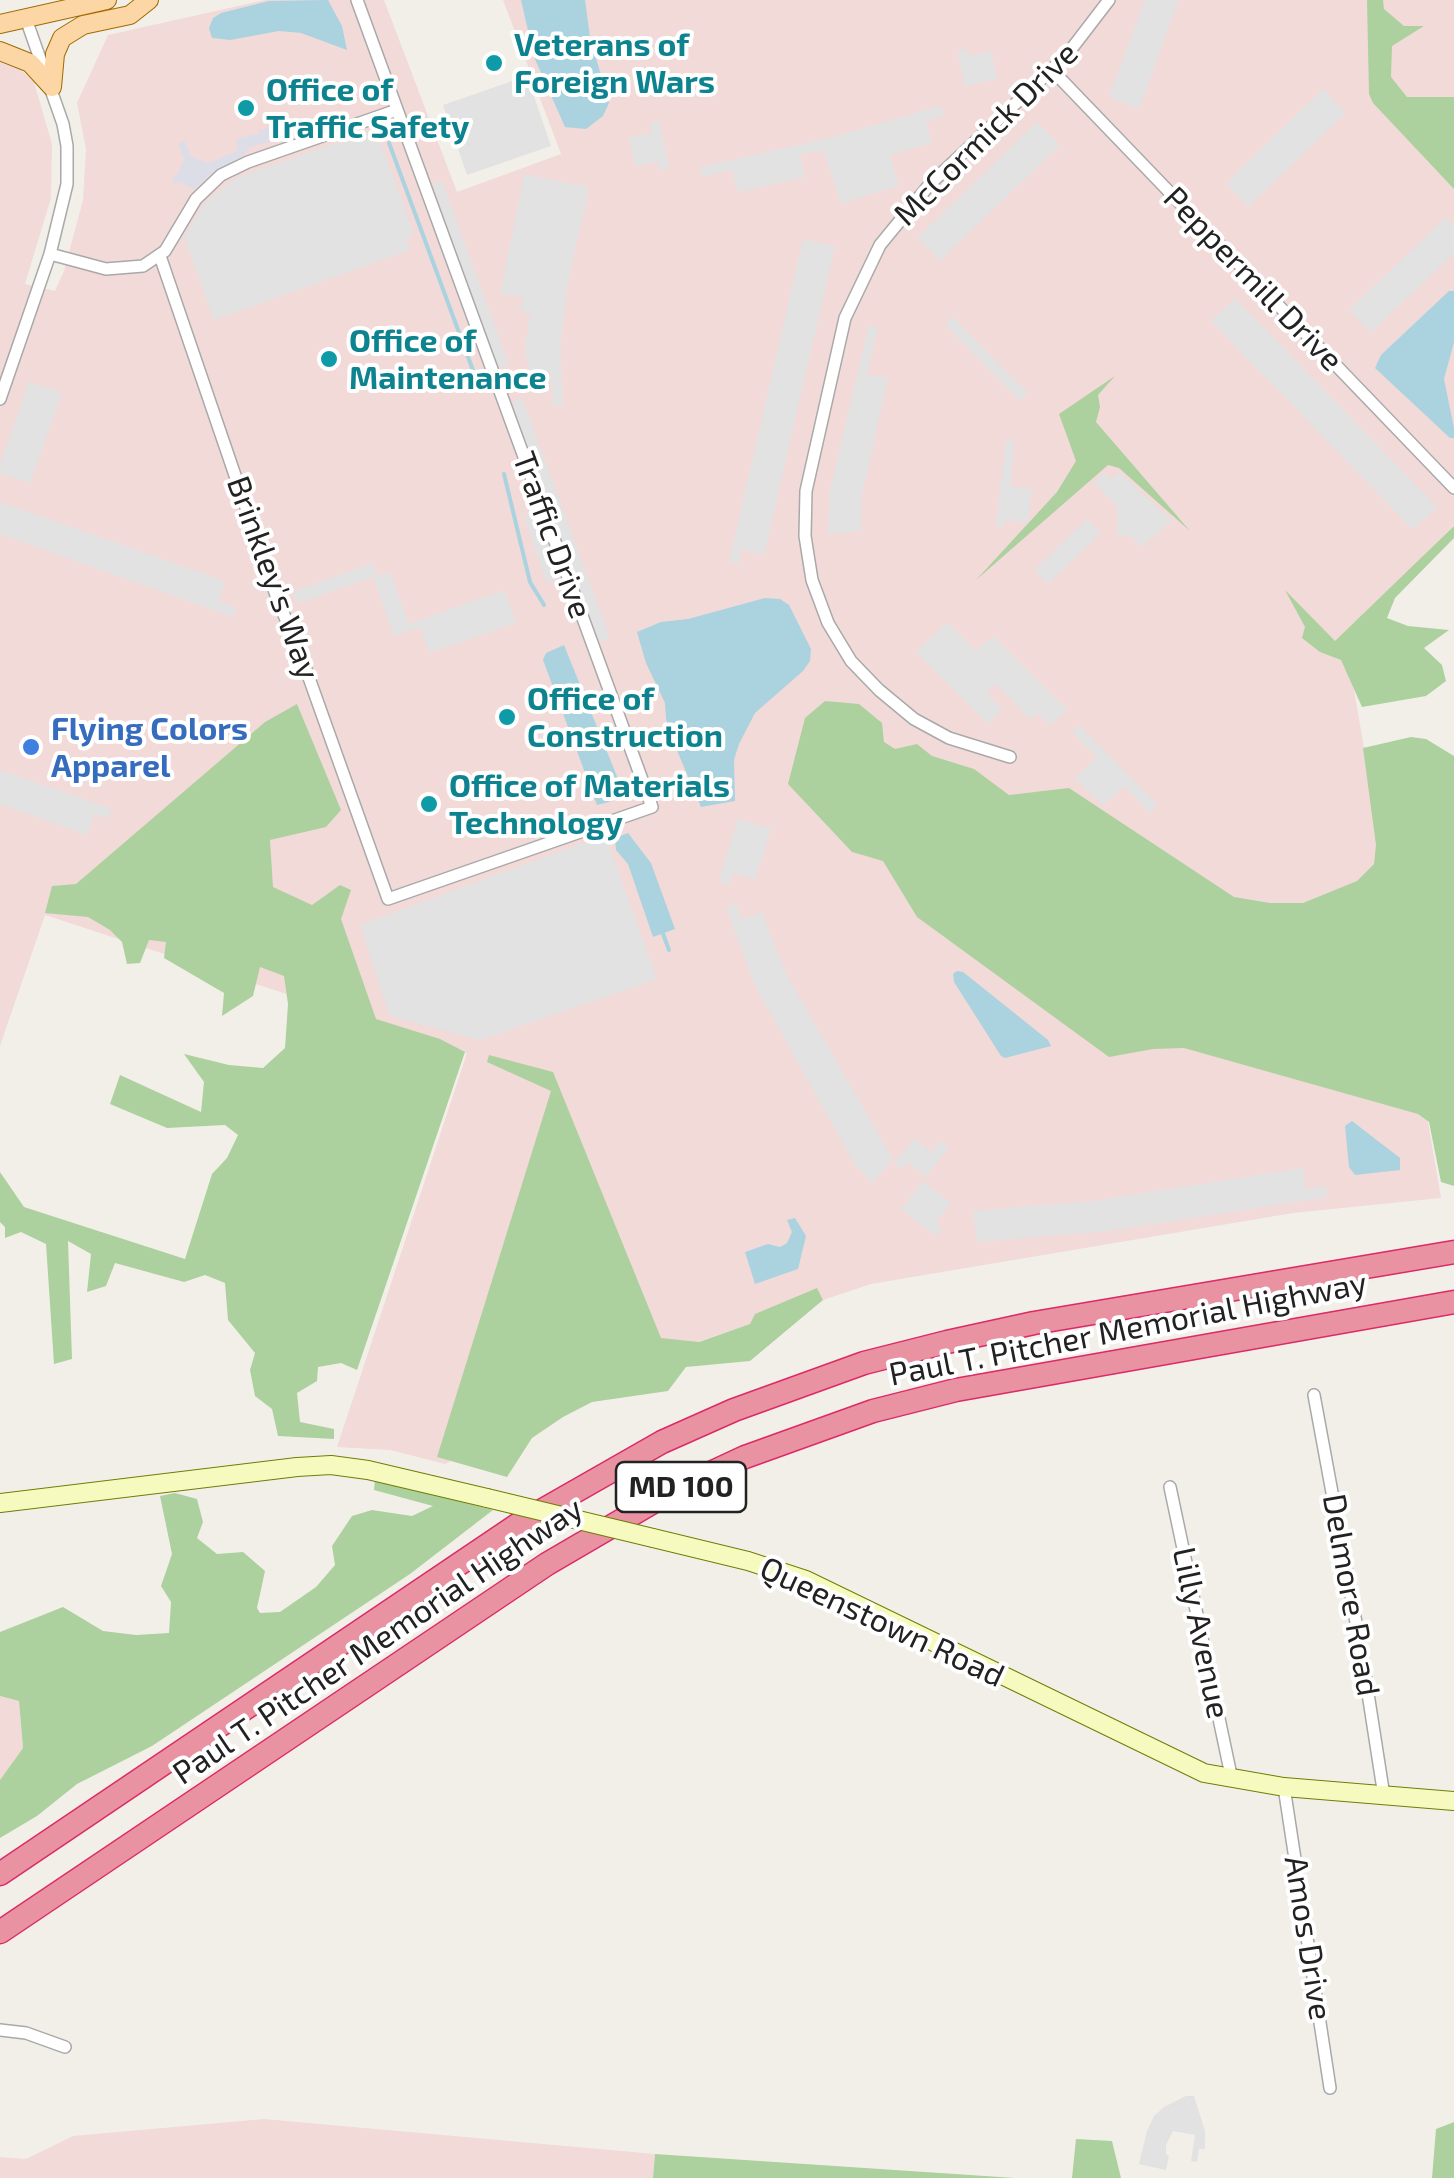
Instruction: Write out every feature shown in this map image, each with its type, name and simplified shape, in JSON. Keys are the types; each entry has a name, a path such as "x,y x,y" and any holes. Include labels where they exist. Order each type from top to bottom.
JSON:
{"highway":[{"name":"Paul T. Pitcher Memorial Highway","path":"0,1874 520,1523 662,1442 734,1410 833,1373 947,1342 1034,1323 1454,1252"},
{"name":"Paul T. Pitcher Memorial Highway","path":"4,1929 547,1564 672,1491 745,1457 858,1416 956,1390 1454,1302"},
{"path":"0,1864 153,1769"}],"main road":[{"path":"0,24 107,0"},
{"path":"52,87 55,54 62,38 83,26 130,15 149,0"},
{"path":"0,51 30,63 52,87"}],"street":[{"name":"Traffic Drive","path":"356,0 652,807 388,899"},
{"name":"McCormick Drive","path":"1010,757 949,738 914,719 878,690 851,661 828,623 812,580 804,506 840,335 858,286 880,245 930,184 1081,39 1109,0"},
{"path":"0,400 50,254 63,207 68,168 66,136 26,18"},
{"name":"Peppermill Drive","path":"1052,70 1454,488"},
{"path":"50,254 119,270 143,266 160,256 196,199 221,175 397,110"},
{"name":"Brinkley's Way","path":"160,256 278,602 298,647 388,899"},
{"name":"Delmore Road","path":"1314,1395 1384,1796"},
{"name":"Queenstown Road","path":"0,1504 317,1466 368,1470 748,1561 806,1580 1204,1773 1284,1787 1454,1801"},
{"name":"Lilly Avenue","path":"1170,1487 1232,1780"},
{"name":"Amos Drive","path":"1284,1787 1330,2088"},
{"path":"0,2030 65,2047"}],"shaded area":[{"path":"265,0 384,0 457,192 561,154 503,0 1454,0 1454,525 1345,637 1441,1198 1293,1213 871,1284 691,1344 445,1464 390,1450 337,1447 467,1053 45,915 0,1046 0,59 12,62 34,82 52,144 51,198 25,284 55,291 83,200 86,149 77,103 108,35"},
{"path":"1145,0 1179,0 1139,109 1109,97"},
{"path":"967,49 969,56 991,51 997,79 965,86 957,51"},
{"path":"527,76 551,146 467,175 443,105"},
{"path":"1323,89 1346,113 1248,207 1226,183"},
{"path":"941,106 944,116 926,121 932,143 890,155 899,186 841,203 823,150 800,155 805,177 738,192 732,170 702,177 700,167 829,138"},
{"path":"659,121 669,168 660,171 657,162 635,166 629,137 651,133 650,123"},
{"path":"1037,122 1060,145 940,261 917,238"},
{"path":"269,127 273,141 250,147 242,157 209,175 194,190 180,182 175,184 172,177 184,160 178,144 185,141 191,157 210,163 238,150 236,141 242,137 259,134 258,131"},
{"path":"376,129 414,235 406,239 410,250 214,320 184,237 204,204 236,178"},
{"path":"524,174 589,187 568,283 560,348 563,406 553,406 550,372 529,373 525,349 530,313 521,312 522,297 500,294"},
{"path":"442,181 509,365 498,368 432,184"},
{"path":"1446,217 1454,226 1454,253 1371,333 1349,310"},
{"path":"803,239 835,246 764,555 742,549 738,564 729,562"},
{"path":"1235,298 1437,507 1413,530 1211,321"},
{"path":"953,317 1028,393 1020,401 945,325"},
{"path":"869,325 878,328 867,374 888,378 861,500 861,531 828,534 830,490"},
{"path":"29,382 62,393 30,483 0,473"},
{"path":"522,398 610,638 598,642 573,574 547,583 524,517 549,507 510,402"},
{"path":"1006,440 1015,441 1010,486 1032,489 1028,523 1005,520 1004,527 996,526"},
{"path":"1104,472 1111,479 1119,472 1172,521 1141,547 1130,536 1117,536 1117,506 1094,482"},
{"path":"0,502 225,581 219,601 237,608 233,617 0,534"},
{"path":"1087,519 1101,533 1048,584 1034,570"},
{"path":"372,563 377,576 390,572 409,624 504,590 516,623 430,653 420,627 394,636 373,577 297,604 293,592"},
{"path":"947,622 976,651 993,636 1067,710 1050,726 1037,713 1030,719 995,684 987,693 1002,709 988,724 916,652"},
{"path":"1079,725 1158,805 1150,813 1124,786 1103,806 1075,778 1096,757 1072,732"},
{"path":"0,770 112,809 109,818 94,814 87,835 0,804"},
{"path":"738,819 771,829 755,880 733,873 729,885 718,882"},
{"path":"605,835 657,979 480,1040 390,1016 360,925"},
{"path":"736,904 742,919 762,912 786,974 893,1159 873,1183 855,1165 756,988 726,908"},
{"path":"915,1138 931,1152 940,1141 949,1148 925,1177 908,1162 902,1169 894,1163"},
{"path":"1303,1168 1306,1189 1326,1186 1327,1197 1108,1231 977,1242 973,1211 1093,1201"},
{"path":"923,1181 951,1203 936,1222 942,1228 936,1236 901,1209"},
{"path":"0,1696 19,1701 23,1748 0,1780"},
{"path":"1186,2096 1194,2096 1205,2131 1205,2149 1199,2149 1197,2162 1191,2161 1195,2135 1173,2131 1166,2145 1166,2170 1139,2164 1154,2116"},
{"path":"264,2119 655,2154 653,2178 0,2178 0,2157 26,2159 73,2136"}],"green space":[{"path":"1367,0 1383,0 1384,9 1404,26 1424,26 1392,46 1391,77 1407,97 1454,97 1454,189 1373,103 1369,94"},
{"path":"1115,376 1098,395 1096,422 1190,531 1119,468 1108,465 976,580 1057,492 1076,461 1059,414"},
{"path":"1454,526 1454,538 1395,598 1387,618 1408,626 1449,630 1424,648 1442,665 1446,681 1426,696 1362,707 1341,660 1320,652 1302,638 1305,627 1285,590 1335,641"},
{"path":"825,701 859,704 882,723 884,742 895,749 917,744 932,756 974,769 1009,795 1069,788 1234,897 1270,903 1303,903 1357,881 1374,864 1376,845 1363,748 1411,737 1426,739 1454,756 1454,1186 1441,1182 1429,1122 1418,1114 1184,1048 1109,1057 917,917 883,861 852,852 788,784 805,718"},
{"path":"297,704 341,810 326,827 270,840 273,887 312,905 340,885 351,890 341,919 376,1019 440,1039 465,1052 357,1370 341,1363 318,1367 317,1381 297,1393 300,1422 334,1429 334,1439 278,1436 272,1409 255,1396 250,1370 255,1353 228,1320 225,1283 205,1275 184,1282 115,1263 106,1286 87,1292 91,1254 68,1241 72,1359 54,1364 46,1244 21,1232 5,1238 5,1227 0,1222 0,1172 24,1207 185,1259 212,1174 227,1158 238,1135 225,1125 167,1128 110,1104 120,1075 201,1112 204,1082 184,1054 263,1068 285,1048 288,1004 284,976 260,967 253,996 222,1016 224,993 164,958 166,942 149,940 140,963 127,964 122,942 110,930 88,917 45,913 52,886 76,884 265,722"},
{"path":"489,1055 553,1072 661,1338 699,1342 750,1324 755,1314 817,1288 823,1300 750,1361 686,1367 668,1391 592,1402 563,1417 532,1438 507,1477 437,1457 551,1091 487,1062"},
{"path":"375,1479 493,1510 410,1574 152,1746 77,1784 37,1816 0,1838 0,1780 23,1748 19,1701 0,1696 0,1632 63,1607 103,1631 169,1633 171,1602 161,1586 172,1554 160,1496 175,1493 197,1499 203,1522 197,1538 217,1554 243,1552 265,1571 257,1608 260,1613 280,1612 316,1587 335,1565 332,1546 352,1516 372,1510 412,1516 433,1506 374,1490"},
{"path":"1454,2122 1454,2178 1432,2178 1436,2129"},
{"path":"1076,2139 1112,2141 1121,2178 1072,2178"},
{"path":"655,2154 1015,2178 653,2178"}],"water":[{"path":"328,0 342,26 347,50 301,33 279,31 230,40 212,38 209,28 213,18 221,13 269,1"},
{"path":"521,0 585,0 590,37 609,103 603,116 586,129 565,127 534,57"},
{"path":"1449,291 1454,291 1454,342 1444,379 1454,438 1375,368 1381,355"},
{"path":"765,598 780,599 789,605 811,649 810,661 755,713 734,760 735,801 701,807 673,741 665,703 646,663 637,632 661,622 688,619"},
{"path":"564,645 618,779 620,794 597,805 543,660 546,653"},
{"path":"628,833 651,863 675,929 653,937 628,864 616,850 615,838"},
{"path":"957,971 1051,1046 1001,1056 954,982 953,974"},
{"path":"1352,1121 1400,1158 1400,1170 1355,1175 1349,1167 1345,1126"},
{"path":"795,1218 806,1236 798,1269 755,1284 745,1252 768,1244 780,1247 787,1243 792,1232 787,1220"}],"waterway":[{"path":"389,143 478,384"},
{"path":"504,474 530,582 544,605"},
{"path":"662,931 669,950"}],"place":[{"name":"Veterans of Foreign Wars","path":"494,63"},
{"name":"Office of Traffic Safety","path":"246,108"},
{"name":"Office of Maintenance","path":"329,359"},
{"name":"Office of Construction","path":"507,717"},
{"name":"Flying Colors Apparel","path":"31,747"},
{"name":"Office of Materials Technology","path":"429,804"}]}
